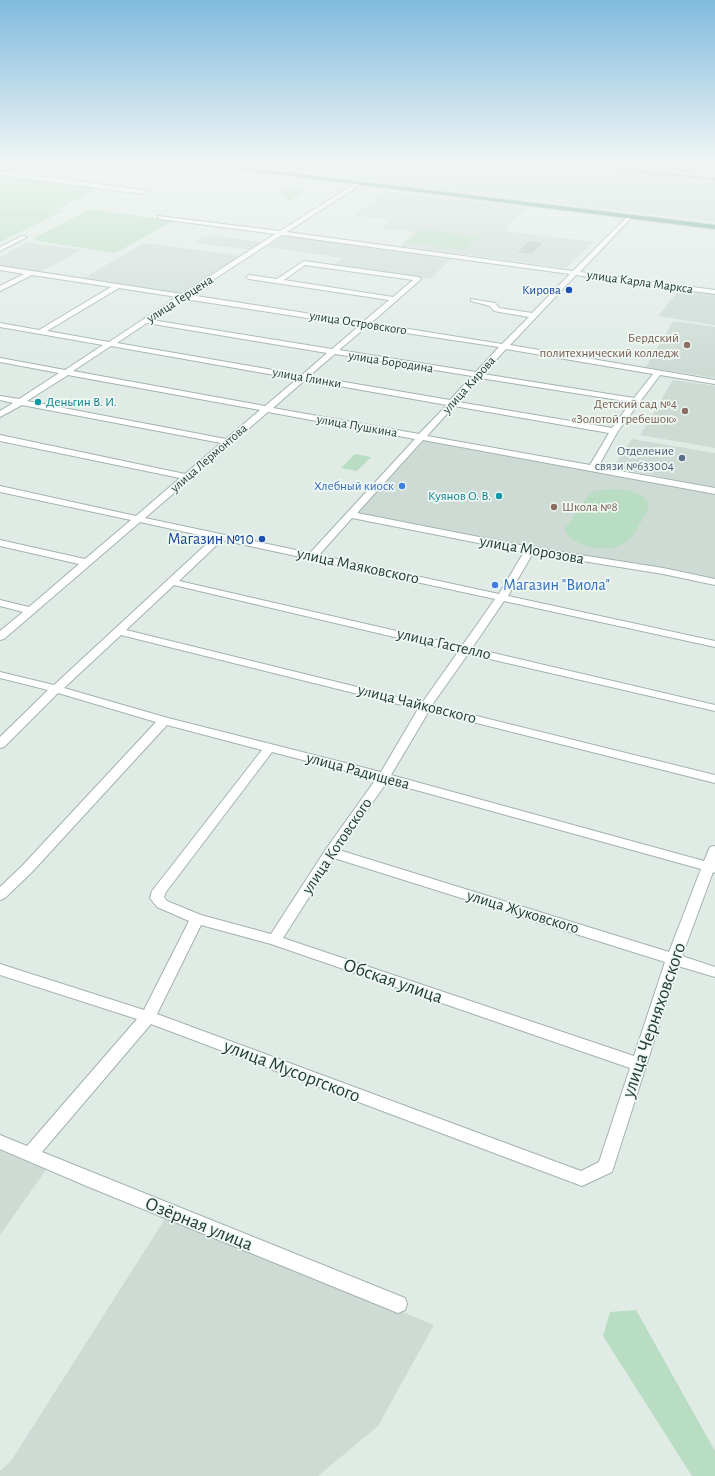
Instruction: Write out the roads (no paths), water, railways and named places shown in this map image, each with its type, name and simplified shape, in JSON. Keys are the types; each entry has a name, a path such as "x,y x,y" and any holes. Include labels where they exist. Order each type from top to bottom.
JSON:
{"street":[{"name":"улица Карла Маркса","path":"266,231 715,292"},
{"name":"улица Герцена","path":"0,415 285,231"},
{"name":"улица Кирова","path":"314,556 504,346 615,231"},
{"path":"0,249 24,237"},
{"name":"улица Лермонтова","path":"0,637 418,279 304,263 279,281"},
{"name":"улица Островского","path":"0,268 504,346 715,382"},
{"path":"0,288 30,272"},
{"path":"249,277 395,299"},
{"path":"40,332 118,286"},
{"path":"473,300 493,304 496,310 533,315"},
{"name":"улица Бородина","path":"146,321 637,401"},
{"name":"улица Глинки","path":"0,325 614,431"},
{"name":"улица Пушкина","path":"0,360 592,468 715,492"},
{"path":"592,468 614,431 658,372"},
{"path":"0,398 228,442"},
{"path":"0,438 187,477"},
{"name":"улица Маяковского","path":"0,488 715,644"},
{"name":"улица Морозова","path":"350,515 530,550 715,582"},
{"path":"0,744 56,689 221,536"},
{"path":"0,543 87,563"},
{"name":"улица Котовского","path":"274,940 331,852 384,778 426,706 467,650 502,597 530,550"},
{"name":"улица Гастелло","path":"172,582 715,708"},
{"path":"0,603 31,611"},
{"name":"улица Чайковского","path":"119,632 426,706 715,779"},
{"name":"улица Радищева","path":"0,675 56,689 164,721 384,778 712,867"},
{"path":"0,896 27,869 164,721"},
{"name":"Обская улица","path":"269,748 159,891 157,898 162,904 197,919 274,940 638,1064"},
{"name":"улица Черняховского","path":"582,1179 606,1167 638,1064 673,960 712,867 715,850"},
{"name":"улица Жуковского","path":"331,852 715,972"},
{"path":"30,1154 148,1017 197,919"},
{"name":"улица Мусоргского","path":"0,969 148,1017 582,1179"},
{"name":"Озёрная улица","path":"0,1142 90,1180 398,1304"}],"place":[{"name":"Кирова","path":"569,290"},
{"name":"Бердский политехнический колледж","path":"687,345"},
{"name":"Деньгин В. И.","path":"38,402"},
{"name":"Детский сад №4 «Золотой гребешок»","path":"685,411"},
{"name":"Отделение связи №633004","path":"682,458"},
{"name":"Хлебный киоск","path":"402,486"},
{"name":"Куянов О. В.","path":"499,496"},
{"name":"Школа №8","path":"554,507"},
{"name":"Магазин №10","path":"262,539"},
{"name":"Магазин \"Виола\"","path":"495,585"}]}
